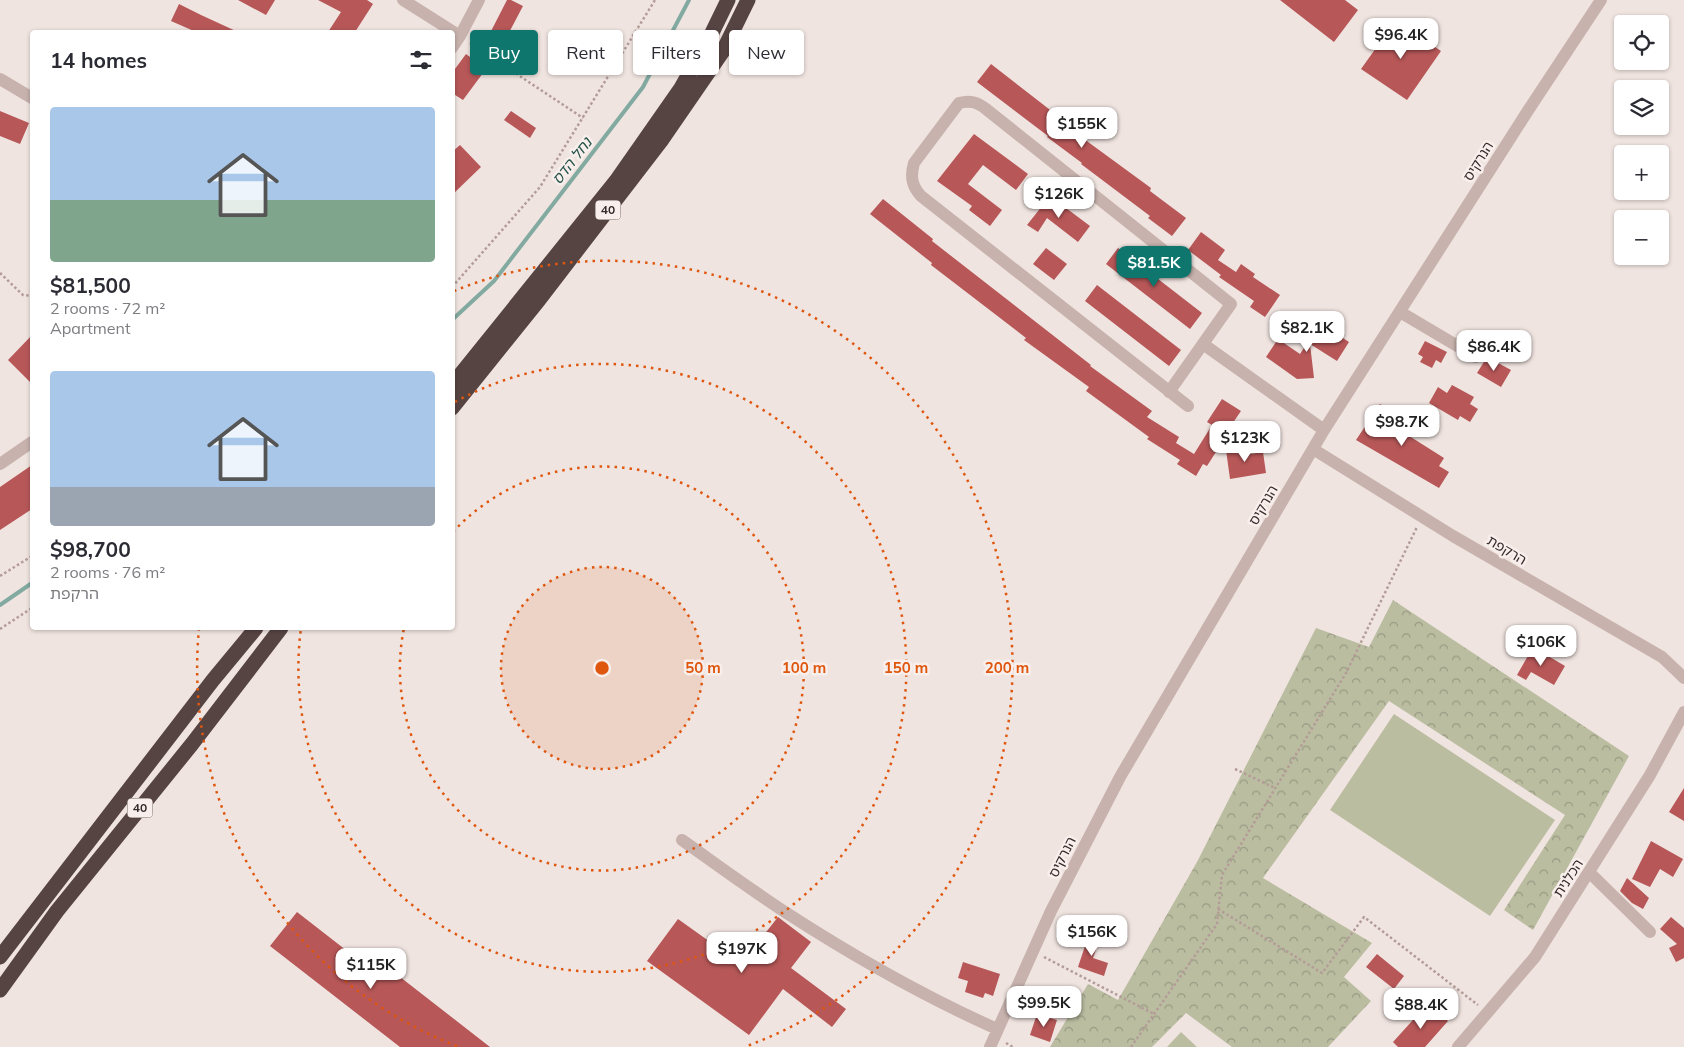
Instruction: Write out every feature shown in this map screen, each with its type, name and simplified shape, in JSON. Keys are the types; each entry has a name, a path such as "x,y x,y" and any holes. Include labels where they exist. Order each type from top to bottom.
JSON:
{"highway":[{"name":"40","path":"455,381 616,181 681,88 709,39 728,0"},
{"name":"40","path":"455,404 538,301 661,141 723,51 748,0"},
{"name":"40","path":"0,957 213,680 254,630"},
{"name":"40","path":"0,990 57,911 192,744 279,630"}],"street":[{"path":"403,0 450,30"},
{"path":"455,44 479,0"},
{"name":"הנרקיס","path":"990,1047 1051,911 1120,777 1324,430 1529,108 1601,0"},
{"path":"455,33 460,36"},
{"path":"0,79 30,97"},
{"path":"1169,392 1231,304 986,108 978,103 967,101 959,103 914,163 912,171 914,189 921,196 1169,392 1188,406"},
{"path":"1400,312 1476,357"},
{"path":"1203,344 1324,430"},
{"path":"0,464 30,443"},
{"name":"הרקפת","path":"1313,449 1552,595 1662,657 1684,678"},
{"name":"הכלנית","path":"1458,1047 1535,957 1590,873 1650,775 1684,712"},
{"path":"682,840 783,911 846,951 930,998 997,1029"},
{"path":"1590,873 1650,932"}],"path":[{"path":"455,284 540,187 655,0"},
{"path":"460,36 583,118"},
{"path":"0,273 23,295 30,296"},
{"path":"1131,1047 1216,924 1222,874 1346,673 1422,517"},
{"path":"0,576 30,557"},
{"path":"0,629 30,609"},
{"path":"1235,769 1275,788"},
{"path":"1218,909 1322,973 1364,917 1487,1012"},
{"path":"1032,951 1154,1014"}],"green space":[{"path":"1393,600 1629,756 1533,930 1504,910 1565,815 1389,701 1263,878 1372,943 1344,977 1371,1001 1328,1047 1232,1047 1186,1013 1152,1047 1050,1047 1088,984 1118,1000 1197,862 1316,628 1369,647"},
{"path":"1394,714 1555,820 1490,916 1330,810"},
{"path":"1181,1032 1197,1047 1167,1047"}],"building":[{"path":"238,0 275,0 266,15"},
{"path":"318,0 367,0 373,4 356,30 329,30 341,12"},
{"path":"507,0 523,6 510,30 492,30"},
{"path":"1280,0 1345,0 1358,10 1334,42"},
{"path":"179,4 234,30 191,30 171,21"},
{"path":"1396,20 1441,51 1407,100 1361,69"},
{"path":"466,54 470,57 470,75 482,75 463,100 455,95 455,69"},
{"path":"991,64 1085,137 1084,139 1151,188 1150,191 1186,218 1172,236 1148,218 1150,216 977,82"},
{"path":"0,111 29,123 20,144 0,136"},
{"path":"511,111 536,128 530,138 504,120"},
{"path":"974,134 1028,174 1016,190 983,165 968,184 1002,210 990,226 969,210 972,206 937,181"},
{"path":"460,145 481,167 455,192 455,149"},
{"path":"1050,196 1090,226 1078,242 1047,218 1038,232 1027,225"},
{"path":"883,199 933,239 932,241 1090,366 1152,411 1147,417 1179,437 1176,443 1194,454 1212,425 1207,422 1222,399 1241,411 1213,452 1216,452 1207,466 1203,464 1196,476 1177,464 1180,460 1147,439 1149,437 1086,391 1089,387 1024,340 1026,338 931,265 932,263 870,214"},
{"path":"1201,232 1225,250 1218,260 1236,272 1241,264 1255,274 1253,277 1280,295 1265,317 1250,307 1254,301 1219,277 1221,275 1188,250"},
{"path":"1046,248 1067,264 1054,280 1033,264"},
{"path":"1118,248 1202,313 1190,329 1106,264"},
{"path":"1097,285 1181,350 1169,366 1085,301"},
{"path":"1320,323 1349,342 1337,361 1310,344 1314,378 1297,379 1266,357 1278,339 1300,354"},
{"path":"30,337 30,382 8,360"},
{"path":"1425,341 1447,352 1441,363 1436,360 1432,368 1420,362 1423,357 1418,354"},
{"path":"1487,357 1511,370 1501,387 1477,373"},
{"path":"1452,385 1474,397 1470,404 1478,409 1470,422 1460,416 1458,420 1429,403 1438,387 1447,393"},
{"path":"1380,404 1401,417 1395,427 1444,458 1439,466 1449,472 1439,488 1356,440"},
{"path":"1248,446 1250,454 1263,452 1266,473 1230,479 1226,450"},
{"path":"30,466 30,510 0,530 0,487"},
{"path":"1533,647 1565,666 1554,685 1531,672 1526,680 1517,675"},
{"path":"1684,788 1684,821 1669,812"},
{"path":"1651,841 1683,859 1673,877 1660,869 1650,887 1632,879"},
{"path":"1627,878 1649,898 1643,909 1632,903 1620,891"},
{"path":"297,912 360,961 368,952 490,1047 400,1047 270,946"},
{"path":"778,917 811,942 791,968 846,1009 832,1027 783,989 749,1035 647,961 678,919 741,964"},
{"path":"1671,917 1684,928 1684,958 1676,962 1669,948 1677,944 1660,929"},
{"path":"1089,934 1100,938 1093,958 1108,963 1104,976 1078,967"},
{"path":"1377,954 1404,976 1394,989 1366,967"},
{"path":"963,962 1000,974 993,996 985,993 983,998 965,992 968,981 958,978"},
{"path":"1431,1007 1448,1021 1425,1047 1398,1047 1393,1042 1422,1010 1426,1013"},
{"path":"1037,1014 1057,1020 1050,1042 1030,1035"}],"waterway":[{"name":"נחל הדס","path":"455,317 494,281 643,87 689,0"},
{"name":"נחל הדס","path":"0,605 30,584"}]}
